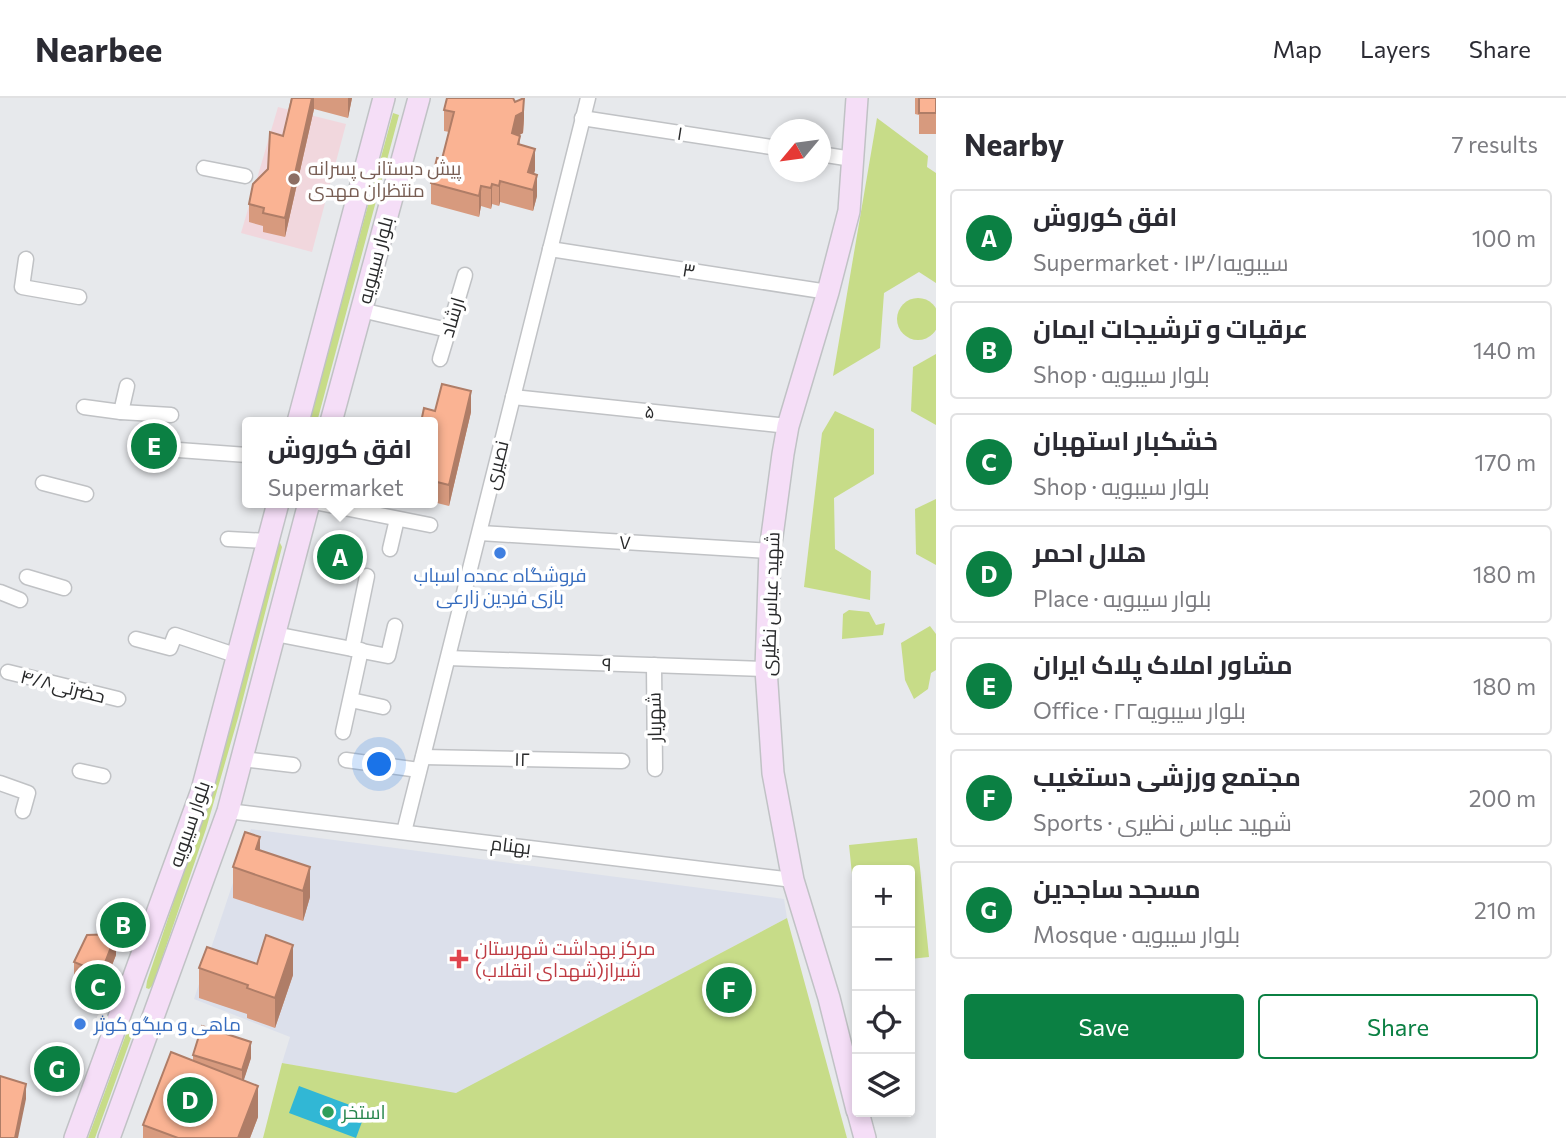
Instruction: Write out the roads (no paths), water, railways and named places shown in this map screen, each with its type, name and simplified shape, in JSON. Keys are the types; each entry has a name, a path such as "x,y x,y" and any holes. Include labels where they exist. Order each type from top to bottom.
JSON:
{"main road":[{"name":"بلوار سیبویه","path":"332,417 419,98"},
{"name":"شهید عباس نظیری","path":"852,1088 829,998 793,880 773,773 766,669 770,551 788,426 849,211 857,98"},
{"name":"بلوار سیبویه","path":"299,417 381,102"},
{"name":"بلوار سیبویه","path":"75,1138 202,790 276,509"},
{"path":"276,509 307,513"},
{"name":"بلوار سیبویه","path":"109,1138 228,811 307,513"},
{"path":"128,993 158,1003"},
{"name":"شهید عباس نظیری","path":"860,1117 865,1138"}],"street":[{"name":"نصیری","path":"404,832 588,98"},
{"name":"۱","path":"582,118 768,146"},
{"path":"831,156 852,159"},
{"path":"204,168 245,176"},
{"name":"۳","path":"550,249 828,292"},
{"path":"26,259 22,287 79,297"},
{"name":"ارشاد","path":"440,359 465,275"},
{"path":"362,310 448,330"},
{"path":"121,412 127,386"},
{"name":"۵","path":"513,397 788,426"},
{"path":"83,407 171,415"},
{"path":"165,449 242,455"},
{"path":"43,483 86,494"},
{"path":"343,508 430,525"},
{"path":"390,549 397,519"},
{"name":"۷","path":"480,533 770,551"},
{"path":"228,539 268,541"},
{"path":"343,732 351,700 367,576"},
{"path":"27,577 64,588"},
{"path":"0,592 20,600"},
{"path":"275,634 388,656 395,626"},
{"path":"136,639 170,648 175,635 238,656"},
{"name":"۹","path":"448,658 766,669"},
{"name":"شهریار","path":"654,665 655,769"},
{"name":"حضرتی۴/۸","path":"8,672 118,699"},
{"path":"351,700 383,707"},
{"path":"242,759 293,765"},
{"name":"۱۲","path":"346,760 421,763 622,761"},
{"path":"80,771 103,776"},
{"path":"0,783 28,793 23,811"},
{"name":"بهنام","path":"228,811 793,880"}],"water":[{"name":"استخر","path":"299,1086 366,1111 356,1138 289,1113"}],"place":[{"name":"پیش دبستانی پسرانه منتظران مهدی","path":"294,179"},
{"name":"مشاور املاک پلاک ایران","path":"154,446"},
{"name":"فروشگاه عمده اسباب بازی فردین زارعی","path":"500,553"},
{"name":"افق کوروش","path":"340,557"},
{"name":"عرقیات و ترشیجات ایمان","path":"123,925"},
{"name":"مرکز بهداشت شهرستان شیراز(شهدای انقلاب)","path":"459,959"},
{"name":"خشکبار استهبان","path":"98,987"},
{"name":"مجتمع ورزشی دستغیب","path":"729,990"},
{"name":"ماهی و میگو کوثر","path":"80,1024"},
{"name":"مسجد ساجدین","path":"57,1069"},
{"name":"هلال احمر","path":"190,1100"},
{"name":"استخر","path":"328,1112"}]}
